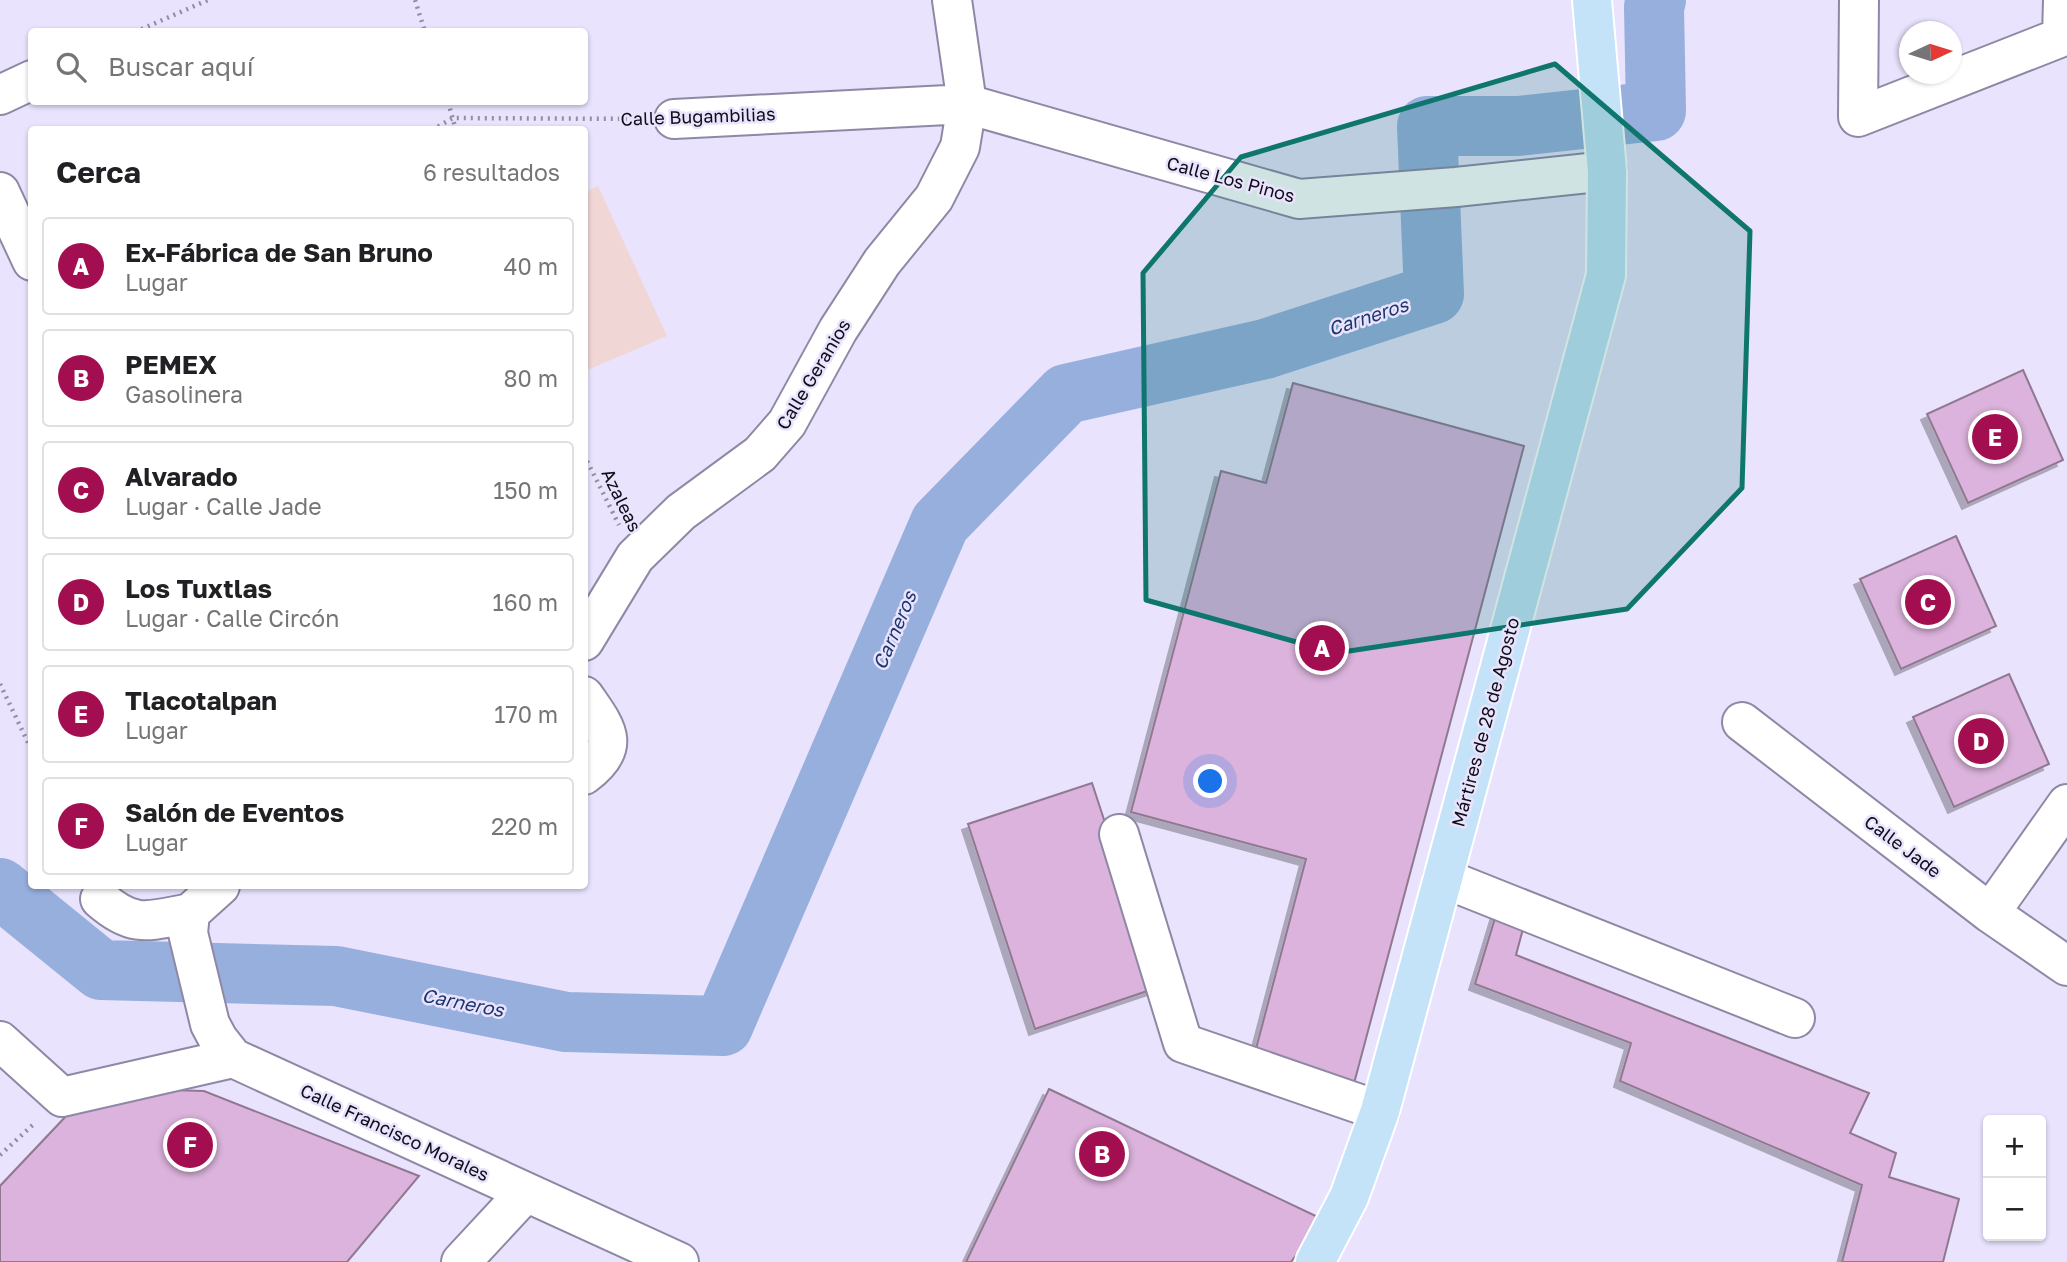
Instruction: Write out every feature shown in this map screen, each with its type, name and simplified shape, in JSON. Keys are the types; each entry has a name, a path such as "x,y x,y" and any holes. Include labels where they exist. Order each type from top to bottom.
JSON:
{"main road":[{"name":"Mártires de 28 de Agosto","path":"1315,1262 1349,1197 1380,1111 1606,275 1606,157 1592,4"}],"street":[{"path":"952,0 967,104"},
{"path":"1859,0 1858,117 2064,36 2063,0"},
{"path":"0,95 28,82"},
{"name":"Calle Bugambilias","path":"674,119 967,104"},
{"name":"Calle Los Pinos","path":"967,104 1299,199 1456,187 1606,157"},
{"name":"Calle Geranios","path":"588,634 635,557 681,512 760,454 787,423 838,330 882,262 934,198 960,147 967,104"},
{"path":"0,192 28,252"},
{"path":"588,702 608,731 606,752 595,768 588,772"},
{"name":"Calle Jade","path":"1742,722 1990,913 2067,966"},
{"path":"1990,913 2067,804"},
{"path":"1119,834 1183,1044 1380,1111"},
{"path":"1443,878 1795,1018"},
{"path":"189,923 217,889"},
{"path":"100,899 117,913 142,922 189,923"},
{"path":"0,1041 62,1097 233,1058 210,1024 189,923"},
{"name":"Calle Francisco Morales","path":"233,1058 679,1262"},
{"path":"461,1262 526,1192"}],"path":[{"path":"144,28 208,0"},
{"path":"415,0 424,28"},
{"path":"449,105 455,126"},
{"path":"439,126 453,118"},
{"name":"Calle Bugambilias","path":"453,118 674,119"},
{"name":"Azaleas","path":"588,463 635,557"},
{"path":"0,684 28,743"},
{"path":"0,1155 62,1097"}],"highlighted area":[{"path":"1555,64 1750,231 1742,488 1627,609 1336,653 1146,600 1143,273 1241,157"}],"shaded area":[{"path":"598,186 667,336 588,370 588,191"}],"building":[{"path":"2023,370 2063,460 1968,503 1927,414"},
{"path":"1293,383 1524,446 1352,1091 1252,1064 1306,859 1131,812 1221,471 1266,483"},
{"path":"1956,536 1996,626 1901,669 1860,579"},
{"path":"2009,674 2049,764 1954,807 1913,717"},
{"path":"1092,783 1159,987 1035,1029 968,824"},
{"path":"1499,905 1527,914 1516,955 1869,1093 1850,1133 1896,1153 1889,1177 1959,1199 1943,1262 1842,1262 1862,1185 1620,1081 1631,1043 1475,984"},
{"path":"134,1089 204,1091 419,1176 347,1262 0,1262 0,1186 69,1113"},
{"path":"1049,1089 1322,1219 1291,1262 966,1262"}],"waterway":[{"name":"Carneros","path":"0,888 101,970 336,976 566,1022 723,1026 940,523 1066,394 1265,349 1434,294 1427,126 1518,126 1656,111 1656,0"}],"place":[{"name":"Tlacotalpan","path":"1995,437"},
{"name":"Alvarado","path":"1928,602"},
{"name":"Ex-Fábrica de San Bruno","path":"1322,648"},
{"name":"Los Tuxtlas","path":"1981,741"},
{"name":"Salón de Eventos","path":"190,1145"},
{"name":"PEMEX","path":"1102,1154"}]}
